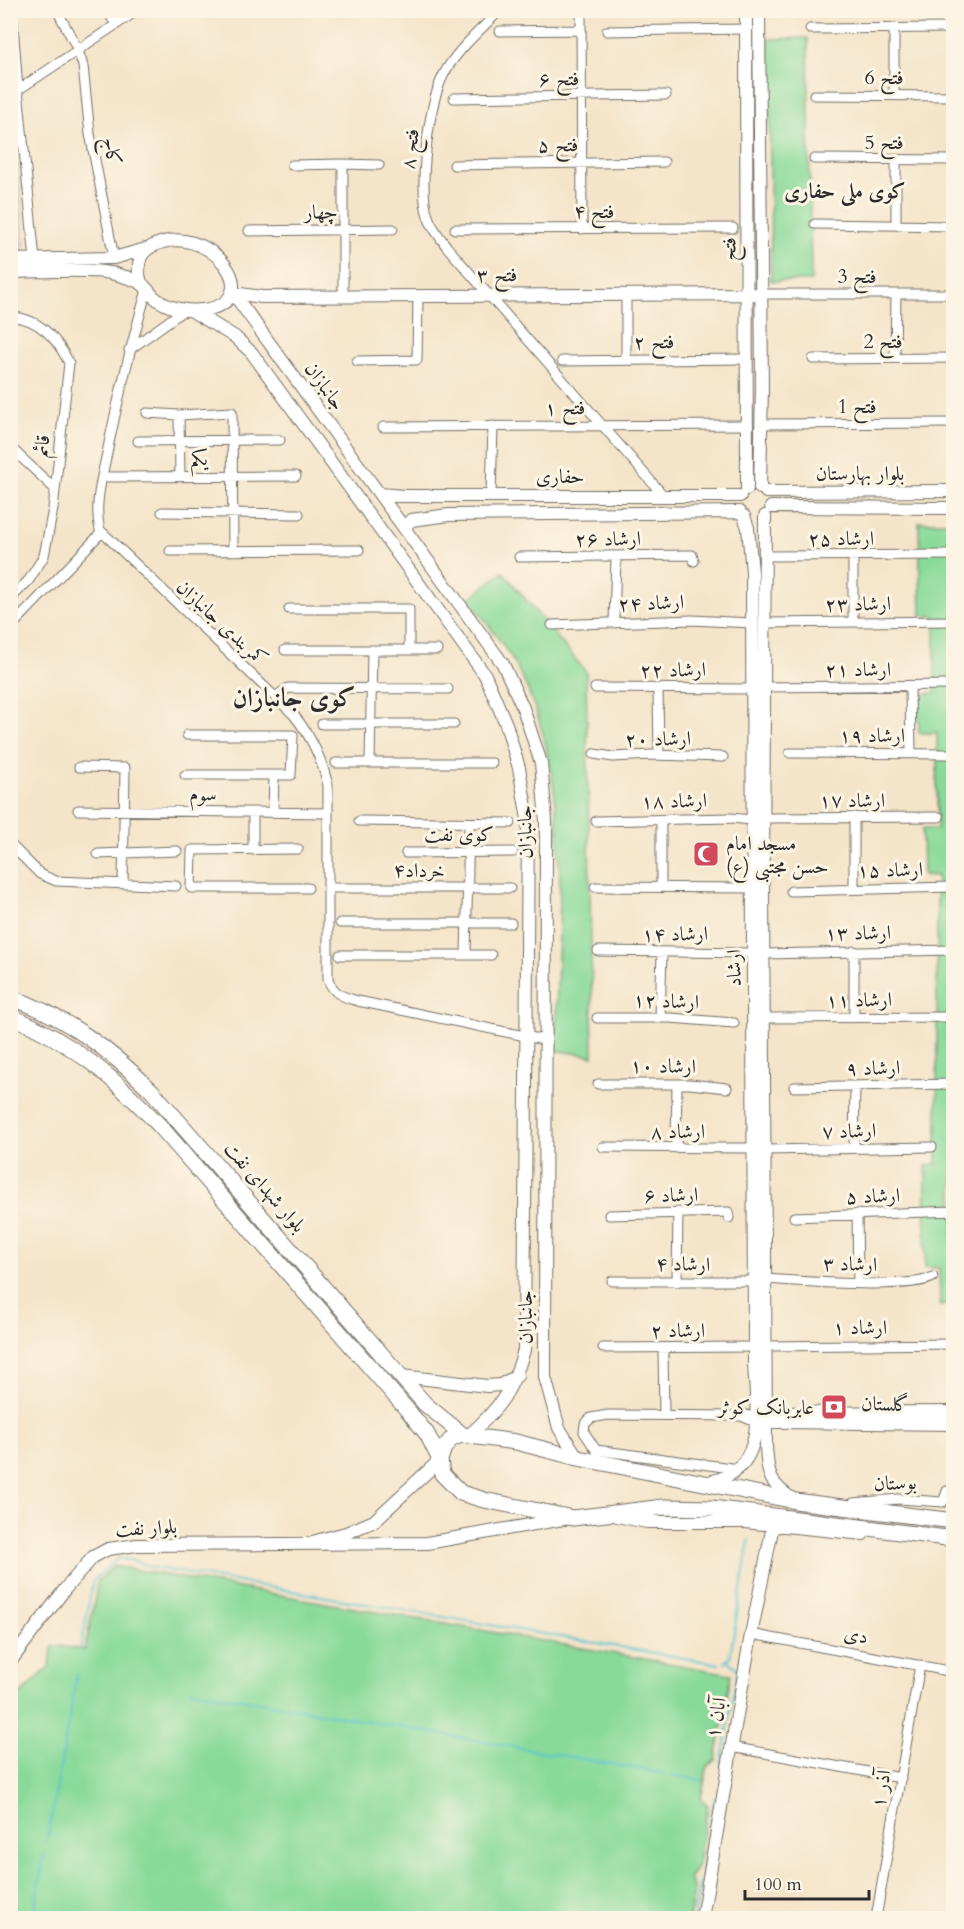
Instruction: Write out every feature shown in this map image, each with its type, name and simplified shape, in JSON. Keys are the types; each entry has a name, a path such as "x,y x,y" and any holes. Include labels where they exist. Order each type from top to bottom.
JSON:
{"main road":[{"name":"بلوار شهدای نفت","path":"10,997 53,1015 87,1034 107,1048 152,1091 425,1404 466,1436"},
{"name":"بلوار شهدای نفت","path":"10,1016 46,1032 86,1057 122,1086 159,1125 415,1419 427,1434 440,1460 447,1482 461,1493 508,1506 573,1518 664,1507 712,1508 954,1539"},
{"path":"440,1460 444,1448 452,1438 466,1436 516,1442 578,1458 795,1501 954,1521"}],"street":[{"path":"12,10 35,260"},
{"path":"57,10 78,50"},
{"path":"107,10 116,25"},
{"path":"18,90 138,10"},
{"name":"فتح ۸","path":"500,10 460,52 443,76 429,136 424,174 424,200 428,219 447,247 663,495"},
{"path":"581,10 582,229"},
{"name":"فتح","path":"746,10 747,359 748,425 753,491"},
{"name":"فتح","path":"753,491 761,424 759,10"},
{"path":"894,28 894,95"},
{"path":"810,29 954,28"},
{"path":"607,31 747,29"},
{"path":"500,31 581,30"},
{"name":"کاج","path":"78,50 90,134 114,258"},
{"name":"فتح ۶","path":"454,98 666,95"},
{"name":"فتح 6","path":"814,95 954,96"},
{"name":"فتح 5","path":"814,159 954,160"},
{"path":"896,160 896,225"},
{"name":"فتح ۵","path":"454,165 664,162"},
{"path":"343,164 343,297"},
{"path":"292,165 379,165"},
{"path":"815,224 954,226"},
{"name":"فتح ۴","path":"456,229 733,228"},
{"name":"چهار","path":"249,231 393,229"},
{"path":"10,260 114,258 169,240 198,244 226,264 233,278 233,293 218,306 188,311 172,307 154,297 144,286 138,272 139,259 146,249"},
{"path":"10,272 108,272 144,286"},
{"path":"10,628 102,532 96,514 102,477 144,286"},
{"name":"فتح ۳","path":"233,293 262,297 761,294"},
{"name":"جانبازان","path":"233,293 503,664 523,708 541,763 546,821 545,1377 559,1428 578,1458"},
{"path":"626,294 626,360"},
{"name":"فتح 3","path":"761,294 954,294"},
{"path":"895,358 896,294"},
{"path":"357,361 417,360 418,296"},
{"path":"129,350 188,311"},
{"name":"جانبازان","path":"188,311 235,337 252,353 445,617 485,675 506,724 519,768 528,819 524,1037 524,1350 508,1395 466,1436"},
{"name":"قائم","path":"10,317 42,326 61,345 69,363 45,556 29,580 10,599"},
{"name":"فتح 2","path":"813,359 954,358"},
{"name":"فتح ۲","path":"562,361 747,359"},
{"path":"147,412 179,415 232,412 233,551"},
{"path":"179,415 180,476"},
{"name":"فتح 1","path":"761,424 954,423"},
{"name":"فتح ۱","path":"383,427 748,425"},
{"path":"491,495 493,426"},
{"path":"138,441 279,440"},
{"path":"10,447 55,489"},
{"name":"یکم","path":"102,477 296,476"},
{"name":"حفاری","path":"380,494 404,496 663,495 753,491"},
{"name":"بلوار بهارستان","path":"753,491 954,491"},
{"name":"ارشاد","path":"758,623 748,528 742,514 753,491 768,512 758,623 760,1115 758,1417"},
{"name":"بلوار بهارستان","path":"742,514 754,520 768,512 954,508"},
{"path":"162,512 299,514"},
{"name":"حفاری","path":"404,528 411,520 449,514 742,514"},
{"name":"کمربندی جانبازان","path":"102,532 275,697 309,734 322,761 328,785 328,979 339,996 544,1040"},
{"path":"170,551 359,550"},
{"name":"ارشاد ۲۶","path":"519,557 616,558 692,555 694,561"},
{"name":"ارشاد ۲۵","path":"764,556 954,555"},
{"path":"853,556 853,622"},
{"path":"614,623 616,558"},
{"path":"445,617 461,606"},
{"path":"289,609 409,609 409,650"},
{"name":"ارشاد ۲۴","path":"552,624 693,620 758,623"},
{"name":"ارشاد ۲۳","path":"758,623 954,621"},
{"path":"285,650 437,650"},
{"path":"370,763 372,650"},
{"name":"ارشاد ۲۱","path":"758,688 954,686"},
{"path":"910,687 911,753"},
{"path":"275,697 288,688 448,689"},
{"name":"ارشاد ۲۲","path":"595,688 758,688"},
{"path":"658,689 659,755"},
{"path":"322,724 454,724"},
{"path":"185,774 291,775 292,735 188,735"},
{"name":"ارشاد ۱۹","path":"790,753 954,754"},
{"name":"ارشاد ۲۰","path":"594,754 613,758 659,755 723,757"},
{"path":"336,764 492,763"},
{"path":"79,767 125,768 123,883"},
{"path":"273,812 274,775"},
{"name":"سوم","path":"78,810 328,813"},
{"path":"253,812 253,850"},
{"name":"ارشاد ۱۷","path":"758,819 939,817"},
{"path":"854,818 854,889"},
{"name":"ارشاد ۱۸","path":"596,821 758,819"},
{"path":"661,820 661,886"},
{"path":"359,821 511,823"},
{"path":"466,955 469,823"},
{"path":"10,844 40,874 56,881 176,886"},
{"path":"298,849 192,850 191,888 308,888"},
{"path":"98,854 177,851"},
{"name":"کوی نفت","path":"406,853 513,852"},
{"name":"ارشاد","path":"758,855 753,888 758,954"},
{"path":"595,887 753,888"},
{"name":"ارشاد ۱۵","path":"791,891 954,887"},
{"name":"خرداد۴","path":"328,888 510,888"},
{"path":"340,923 511,923"},
{"name":"ارشاد ۱۳","path":"758,954 954,950"},
{"name":"ارشاد ۱۴","path":"598,951 758,954"},
{"path":"854,951 854,1018"},
{"path":"660,1018 662,953"},
{"path":"340,955 491,955"},
{"name":"ارشاد","path":"759,985 764,1018 760,1115"},
{"name":"ارشاد ۱۱","path":"764,1018 954,1017"},
{"name":"ارشاد ۱۲","path":"597,1018 660,1018 734,1023"},
{"name":"ارشاد ۱۰","path":"598,1084 677,1084 727,1088"},
{"path":"676,1148 677,1084"},
{"name":"ارشاد ۹","path":"794,1087 954,1084"},
{"path":"854,1148 855,1086"},
{"name":"ارشاد ۸","path":"603,1147 760,1149"},
{"name":"ارشاد ۷","path":"760,1149 932,1147"},
{"name":"ارشاد ۵","path":"794,1217 954,1211"},
{"path":"677,1282 678,1212"},
{"name":"ارشاد ۶","path":"609,1215 728,1212 729,1218"},
{"path":"857,1214 858,1282"},
{"name":"ارشاد ۳","path":"760,1280 927,1281 933,1277"},
{"name":"ارشاد ۴","path":"612,1281 760,1280"},
{"name":"ارشاد ۱","path":"760,1347 954,1344"},
{"name":"ارشاد ۲","path":"603,1348 760,1347"},
{"path":"663,1348 664,1414"},
{"path":"400,1376 487,1386 500,1384 516,1377"},
{"name":"گلستان","path":"758,1417 954,1412"},
{"name":"گلستان","path":"739,1469 596,1450 584,1432 585,1424 591,1418 608,1415 664,1414 954,1424"},
{"path":"707,1482 726,1479 739,1469 756,1437 758,1417"},
{"path":"758,1417 768,1475 777,1489 795,1501"},
{"path":"301,1545 346,1533 374,1521 440,1460"},
{"name":"بوستان","path":"830,1506 899,1499 943,1502 947,1491 954,1491"},
{"path":"607,1514 647,1522 707,1521 773,1525 843,1533 926,1536"},
{"path":"301,1545 427,1543 475,1537 573,1518"},
{"name":"آبان ۱","path":"702,1918 751,1634 773,1525"},
{"name":"بلوار نفت","path":"10,1662 79,1571 100,1552 137,1545 301,1545"},
{"name":"دی","path":"751,1634 954,1672"},
{"name":"آذر ۱","path":"876,1918 920,1665"},
{"path":"731,1747 901,1778"}],"shaded area":[{"path":"10,78 26,247 25,252 11,252"}],"green space":[{"path":"808,38 811,281 771,281 769,39"},
{"path":"919,522 949,522 950,549 954,549 953,1305 940,1305 939,1268 925,1267 926,1165 937,1164 937,876 923,875 922,829 937,829 937,733 919,733 918,694 935,693 935,616 921,616"},
{"path":"503,572 586,672 593,1056 555,1050 560,904 559,854 556,804 548,755 535,709 516,666 500,640 469,599"},
{"path":"114,1566 731,1674 716,1760 708,1765 701,1798 708,1806 698,1864 689,1878 694,1890 689,1918 11,1918 11,1703 49,1667 53,1645 85,1650 98,1581"}],"waterway":[{"path":"724,1663 730,1657 749,1540"},
{"path":"81,1648 93,1581 118,1558 150,1567 719,1664"},
{"path":"721,1766 738,1669 728,1661"},
{"path":"47,1841 77,1674"},
{"path":"190,1690 662,1773"},
{"path":"672,1775 701,1780"},
{"path":"702,1870 715,1797"},
{"path":"33,1918 44,1855"},
{"path":"694,1918 700,1880"}],"place":[{"name":"مسجد امام حسن مجتبی (ع)","path":"706,854"},
{"name":"عابربانک کوثر","path":"834,1407"}],"district":[{"name":"کوی ملی حفاری","path":"845,191"},
{"name":"کوی جانبازان","path":"294,697"}]}
